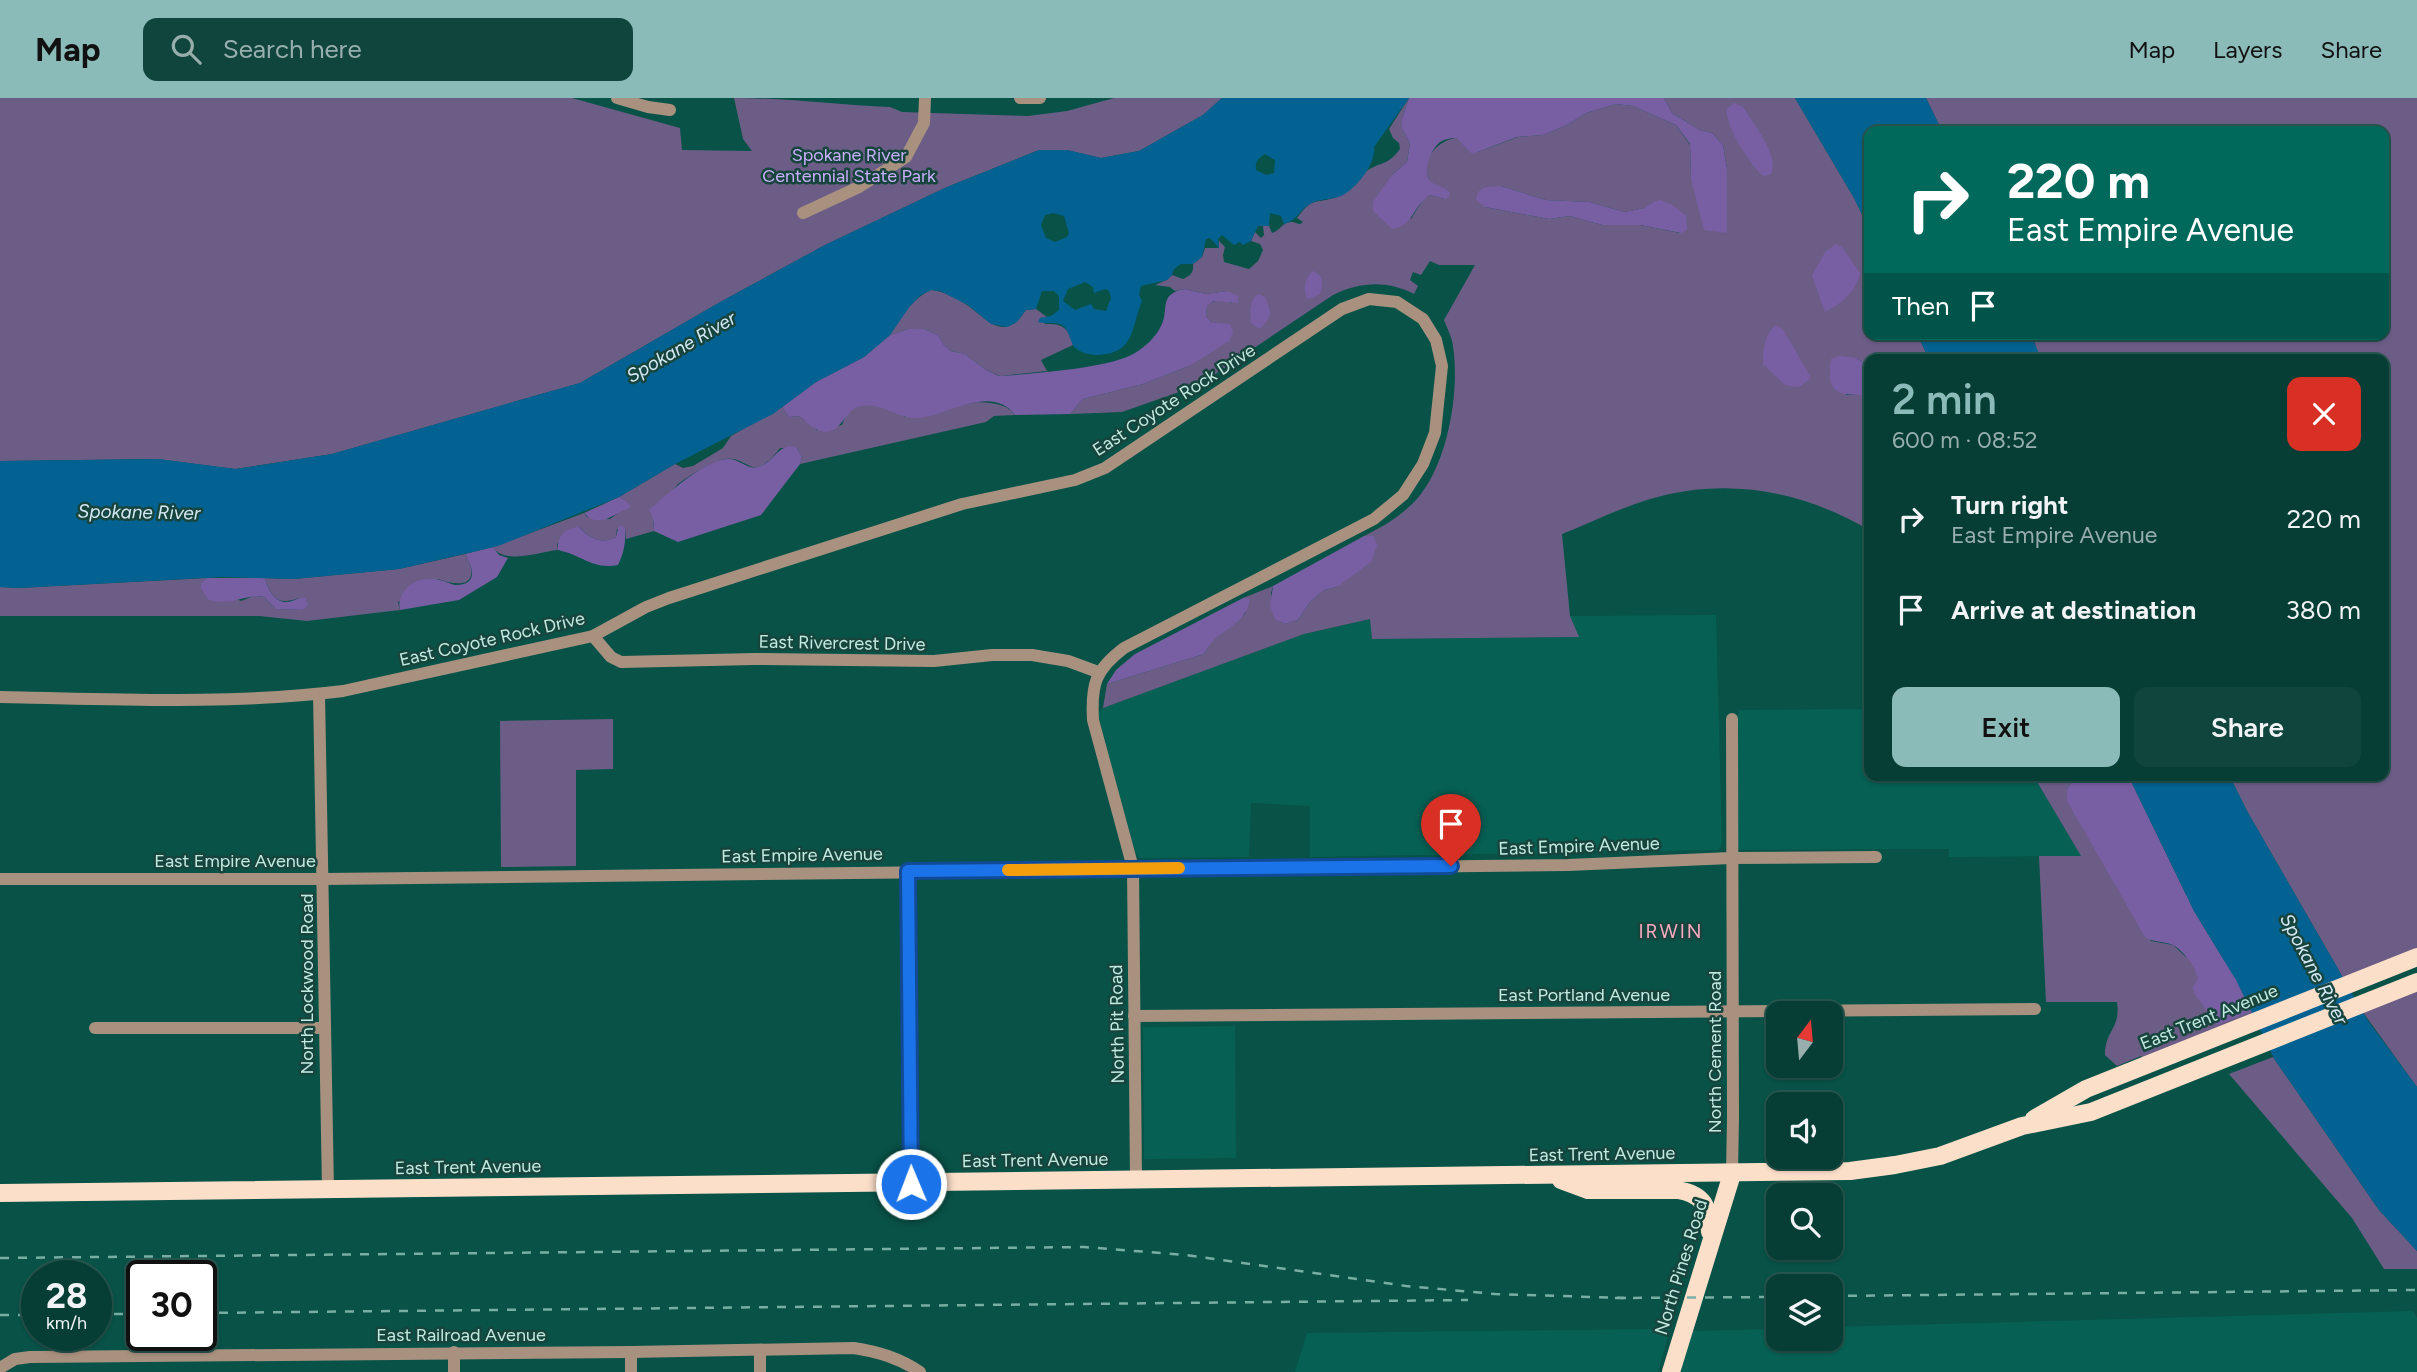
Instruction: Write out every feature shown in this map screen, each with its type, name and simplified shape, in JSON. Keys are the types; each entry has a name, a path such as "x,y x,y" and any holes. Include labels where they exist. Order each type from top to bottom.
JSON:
{"main road":[{"name":"East Trent Avenue","path":"2022,1126 2086,1089 2416,957"},
{"name":"East Trent Avenue","path":"0,1193 1850,1171 1895,1166 1940,1156 2022,1126 2091,1112 2417,982"},
{"name":"North Pines Road","path":"1671,1372 1732,1174"},
{"path":"1551,1176 1588,1190 1678,1190 1692,1193 1701,1200 1707,1211 1711,1239"}],"street":[{"path":"617,98 670,110"},
{"path":"803,214 859,187 906,157 924,123 925,98"},
{"path":"1020,98 1040,98"},
{"name":"East Coyote Rock Drive","path":"0,697 239,699 319,694 593,636 646,607 669,598 962,504 1075,481 1105,468 1342,309 1369,299 1397,302 1423,319 1436,340 1442,366 1435,433 1423,464 1403,495 1374,519 1124,648 1098,672"},
{"name":"East Rivercrest Drive","path":"593,636 611,657 621,662 755,659 934,661 1032,655 1068,661 1098,672"},
{"path":"1098,672 1092,695 1093,720 1133,868"},
{"name":"North Lockwood Road","path":"319,694 328,1190"},
{"name":"North Cement Road","path":"1732,719 1732,1174"},
{"name":"East Empire Avenue","path":"0,879 1568,865 1731,858 1876,857"},
{"name":"North Pit Road","path":"1133,868 1136,1180"},
{"path":"908,871 911,1184"},
{"name":"East Portland Avenue","path":"1134,1016 2035,1009"},
{"path":"95,1028 323,1028"},
{"name":"East Railroad Avenue","path":"0,1368 15,1359 30,1357 854,1348 890,1356 920,1372"},
{"path":"760,1350 760,1372"},
{"path":"454,1352 454,1372"},
{"path":"631,1352 631,1372"}],"shaded area":[{"path":"1409,98 1664,98 1672,113 1700,130 1712,133 1723,145 1727,169 1727,233 1704,230 1691,179 1690,144 1676,125 1633,106 1616,104 1586,113 1543,135 1517,137 1478,152 1471,153 1456,138 1440,142 1433,150 1427,173 1431,182 1450,193 1449,197 1445,199 1430,195 1405,224 1392,229 1373,211 1373,202 1392,175 1407,162 1410,143 1402,129 1402,119"},
{"path":"1734,103 1743,107 1769,149 1773,166 1771,174 1763,176 1734,135 1727,109"},
{"path":"1501,186 1546,200 1590,202 1624,212 1645,208 1660,200 1674,206 1686,216 1687,230 1681,233 1640,225 1602,225 1570,216 1549,219 1485,207 1476,200 1478,192 1485,187"},
{"path":"1836,244 1843,248 1860,273 1847,296 1825,312 1812,276 1825,252"},
{"path":"1313,271 1321,277 1322,287 1320,294 1310,299 1306,297 1305,286"},
{"path":"1185,289 1206,294 1227,291 1238,296 1238,303 1214,301 1207,306 1206,316 1211,322 1230,324 1233,331 1229,341 1189,366 1143,384 1083,399 1070,414 1015,415 1005,406 994,402 981,402 929,416 910,418 869,405 854,408 836,428 824,432 799,416 789,417 782,407 816,382 864,357 890,335 908,329 924,329 938,335 951,351 965,354 999,376 1108,363 1139,351 1146,345 1159,330 1167,299 1176,291"},
{"path":"1258,294 1265,297 1270,311 1269,318 1260,329 1251,323 1250,315 1252,303"},
{"path":"1776,325 1783,329 1811,378 1799,387 1785,385 1763,364 1767,338"},
{"path":"1840,356 1856,358 1864,363 1864,395 1842,393 1832,386 1831,359"},
{"path":"789,446 797,448 802,457 800,464 761,515 678,542 654,531 649,510 708,465 727,459 758,467"},
{"path":"619,497 631,507 601,520 590,518 584,513"},
{"path":"619,525 625,528 625,538 618,565 594,564 558,550 561,536 570,529 579,527 591,537 606,540 616,537"},
{"path":"1364,536 1373,536 1377,545 1372,561 1337,587 1324,590 1310,602 1298,620 1285,624 1275,619 1270,606 1273,586"},
{"path":"493,547 499,555 508,558 497,577 459,600 400,610 402,595 408,586 429,579 455,585 468,582 472,570 465,554"},
{"path":"207,578 265,578 275,598 288,602 305,598 308,606 303,610 276,609 264,597 225,602 209,600 201,588 201,583"},
{"path":"1243,598 1249,598 1249,605 1242,617 1214,640 1204,654 1107,684 1116,670 1135,654"},
{"path":"1716,615 1722,841 1717,850 1310,857 1310,806 1251,803 1249,857 1140,858 1133,852 1098,713 1103,708 1304,634 1371,619 1372,639 1578,637 1570,616"},
{"path":"1864,709 1864,781 2037,781 2081,856 1949,857 1949,849 1740,850 1737,848 1736,728 1739,710"},
{"path":"2072,781 2131,781 2194,911 2236,980 2251,1011 2217,1025 2194,993 2193,987 2198,978 2185,955 2173,945 2145,937 2067,801 2067,789"},
{"path":"1235,1026 1236,1158 1144,1159 1143,1027"},
{"path":"2413,1311 2417,1318 2417,1372 1681,1372 1690,1331 1766,1329 1766,1351 1843,1351 1843,1327"},
{"path":"1670,1329 1658,1372 1295,1372 1307,1333"}],"green space":[{"name":"Spokane River Centennial State Park","path":"0,98 572,98 680,128 682,150 752,151 743,139 734,98 890,107 902,112 1028,116 1067,111 1114,98 1222,98 1203,115 1139,151 1101,158 1067,150 1039,150 947,187 825,245 580,383 332,454 235,469 158,459 0,461"},
{"path":"1409,98 1402,119 1402,129 1410,143 1407,162 1392,175 1411,219 1424,198 1430,195 1445,199 1431,183 1426,170 1429,157 1443,142 1456,138 1471,152 1478,152 1518,137 1543,135 1586,113 1616,104 1633,106 1676,125 1690,145 1691,179 1727,233 1727,169 1723,145 1712,133 1700,130 1672,113 1664,98 1795,98 1864,219 1864,340 1920,340 1927,354 1864,354 1864,363 1856,358 1846,395 1864,395 1864,527 1816,505 1761,491 1733,488 1676,493 1647,500 1562,534 1570,616 1579,637 1372,639 1370,619 1304,634 1103,708 1107,684 1204,654 1212,641 1245,614 1249,598 1243,598 1273,586 1271,593 1276,619 1285,624 1298,620 1310,602 1324,590 1337,587 1373,536 1364,536 1411,505 1428,484 1437,467 1449,426 1455,384 1452,343 1444,320 1475,265 1439,265 1430,261 1421,275 1413,272 1410,280 1418,286 1414,294 1393,286 1373,284 1353,287 1333,295 1199,385 1122,412 1070,414 1083,399 1143,384 1189,366 1221,324 1211,322 1206,316 1207,306 1219,300 1232,303 1227,291 1206,294 1185,289 1175,291 1170,287 1155,285 1172,275 1183,279 1188,277 1193,264 1202,257 1205,248 1219,248 1219,241 1225,247 1224,262 1249,269 1258,261 1263,250 1260,244 1251,241 1255,232 1261,238 1264,235 1263,226 1269,226 1272,233 1289,222 1303,222 1297,218 1310,204 1341,195 1364,173 1396,154 1400,149 1399,143 1389,129","holes":["1501,186 1546,200 1590,202 1624,212 1646,208 1653,202 1680,233 1640,225 1602,225 1570,216 1549,219 1485,207"]},
{"path":"1926,98 2417,98 2417,951 2117,1066 2105,1055 2107,1040 2117,1018 2117,1002 2046,1002 2039,856 2081,856 2037,781 2072,781 2067,789 2151,941 2173,945 2186,957 2341,974 2232,781 2389,781 2389,354 2039,354 2033,340 2389,340 2389,126 1940,126"},
{"path":"931,290 954,297 989,322 1002,327 1015,323 1026,310 1036,309 1047,317 1040,318 1045,324 1056,324 1067,331 1073,345 1041,360 1047,371 1000,376 986,370 965,354 951,351 938,335 924,329 908,329 890,335 912,304"},
{"path":"977,402 1003,406 1015,415 994,416 986,422 800,464 802,457 797,448 780,448 763,465 756,467 733,459 720,460 677,485 654,518 654,531 626,539 625,528 617,529 616,537 601,540 591,537 579,527 557,544 558,550 522,556 505,555 493,547 584,513 587,517 610,519 621,511 625,500 619,497 675,464 683,468 693,466 723,448 731,436 782,407 789,417 799,416 817,430 842,425 850,410 863,405 885,408 905,417"},
{"path":"465,554 471,571 468,581 456,583 438,579 398,602 400,610 307,621 259,616 0,616 0,587 207,578 201,583 241,601 254,596 264,597 276,609 303,610 308,606 299,598 286,601 276,598 265,578 294,579 399,569"},
{"path":"613,719 613,769 576,770 576,866 501,867 500,721"},
{"path":"2417,987 2417,1087 2362,1011"},
{"path":"2273,1057 2379,1210 2417,1251 2417,1269 2384,1269 2352,1218 2229,1074"}],"water":[{"name":"Spokane River","path":"1222,98 1409,98 1374,147 1372,161 1353,188 1341,196 1310,204 1284,224 1281,216 1270,213 1269,226 1258,226 1251,241 1243,245 1240,242 1234,245 1222,235 1218,239 1219,248 1210,238 1206,239 1202,257 1193,264 1181,264 1167,280 1141,286 1139,295 1142,301 1130,337 1119,350 1111,353 1096,355 1083,352 1075,347 1060,324 1038,322 1040,318 1051,316 1059,310 1059,296 1054,291 1042,291 1036,309 1026,310 1017,322 1007,327 991,324 968,305 940,291 931,290 910,306 890,335 864,357 816,382 773,414 675,464 619,497 498,546 399,569 294,579 222,577 0,587 0,461 158,459 236,469 332,454 580,383 825,245 947,187 1039,150 1067,150 1101,158 1139,151 1203,115","holes":["1265,154 1275,160 1274,173 1266,175 1256,170 1258,160","1053,213 1064,216 1069,233 1067,237 1055,242 1046,238 1041,225 1045,215","1085,282 1093,287 1094,293 1105,289 1109,291 1111,298 1106,311 1094,309 1091,304 1075,310 1063,301 1068,289"]},
{"path":"1795,98 1926,98 1940,126 1864,126 1864,219"},
{"path":"1920,340 2033,340 2039,354 1927,354"},
{"name":"Spokane River","path":"2131,781 2232,781 2368,1021 2417,1087 2417,1251 2379,1210 2275,1060 2236,980 2194,911"}],"railway":[{"path":"0,1258 1084,1247 1186,1255 1406,1286 1495,1294 1626,1298"},
{"path":"1843,1296 2417,1290"},
{"path":"1615,1298 1766,1297"},
{"path":"217,1313 1468,1300"},
{"path":"112,1314 126,1314"},
{"path":"0,1315 21,1315"}],"slow traffic":[{"path":"1008,870 1179,868"}],"district":[{"name":"IRWIN","path":"1671,931"}],"route":[{"path":"911,1184 908,871 1451,866"}]}
